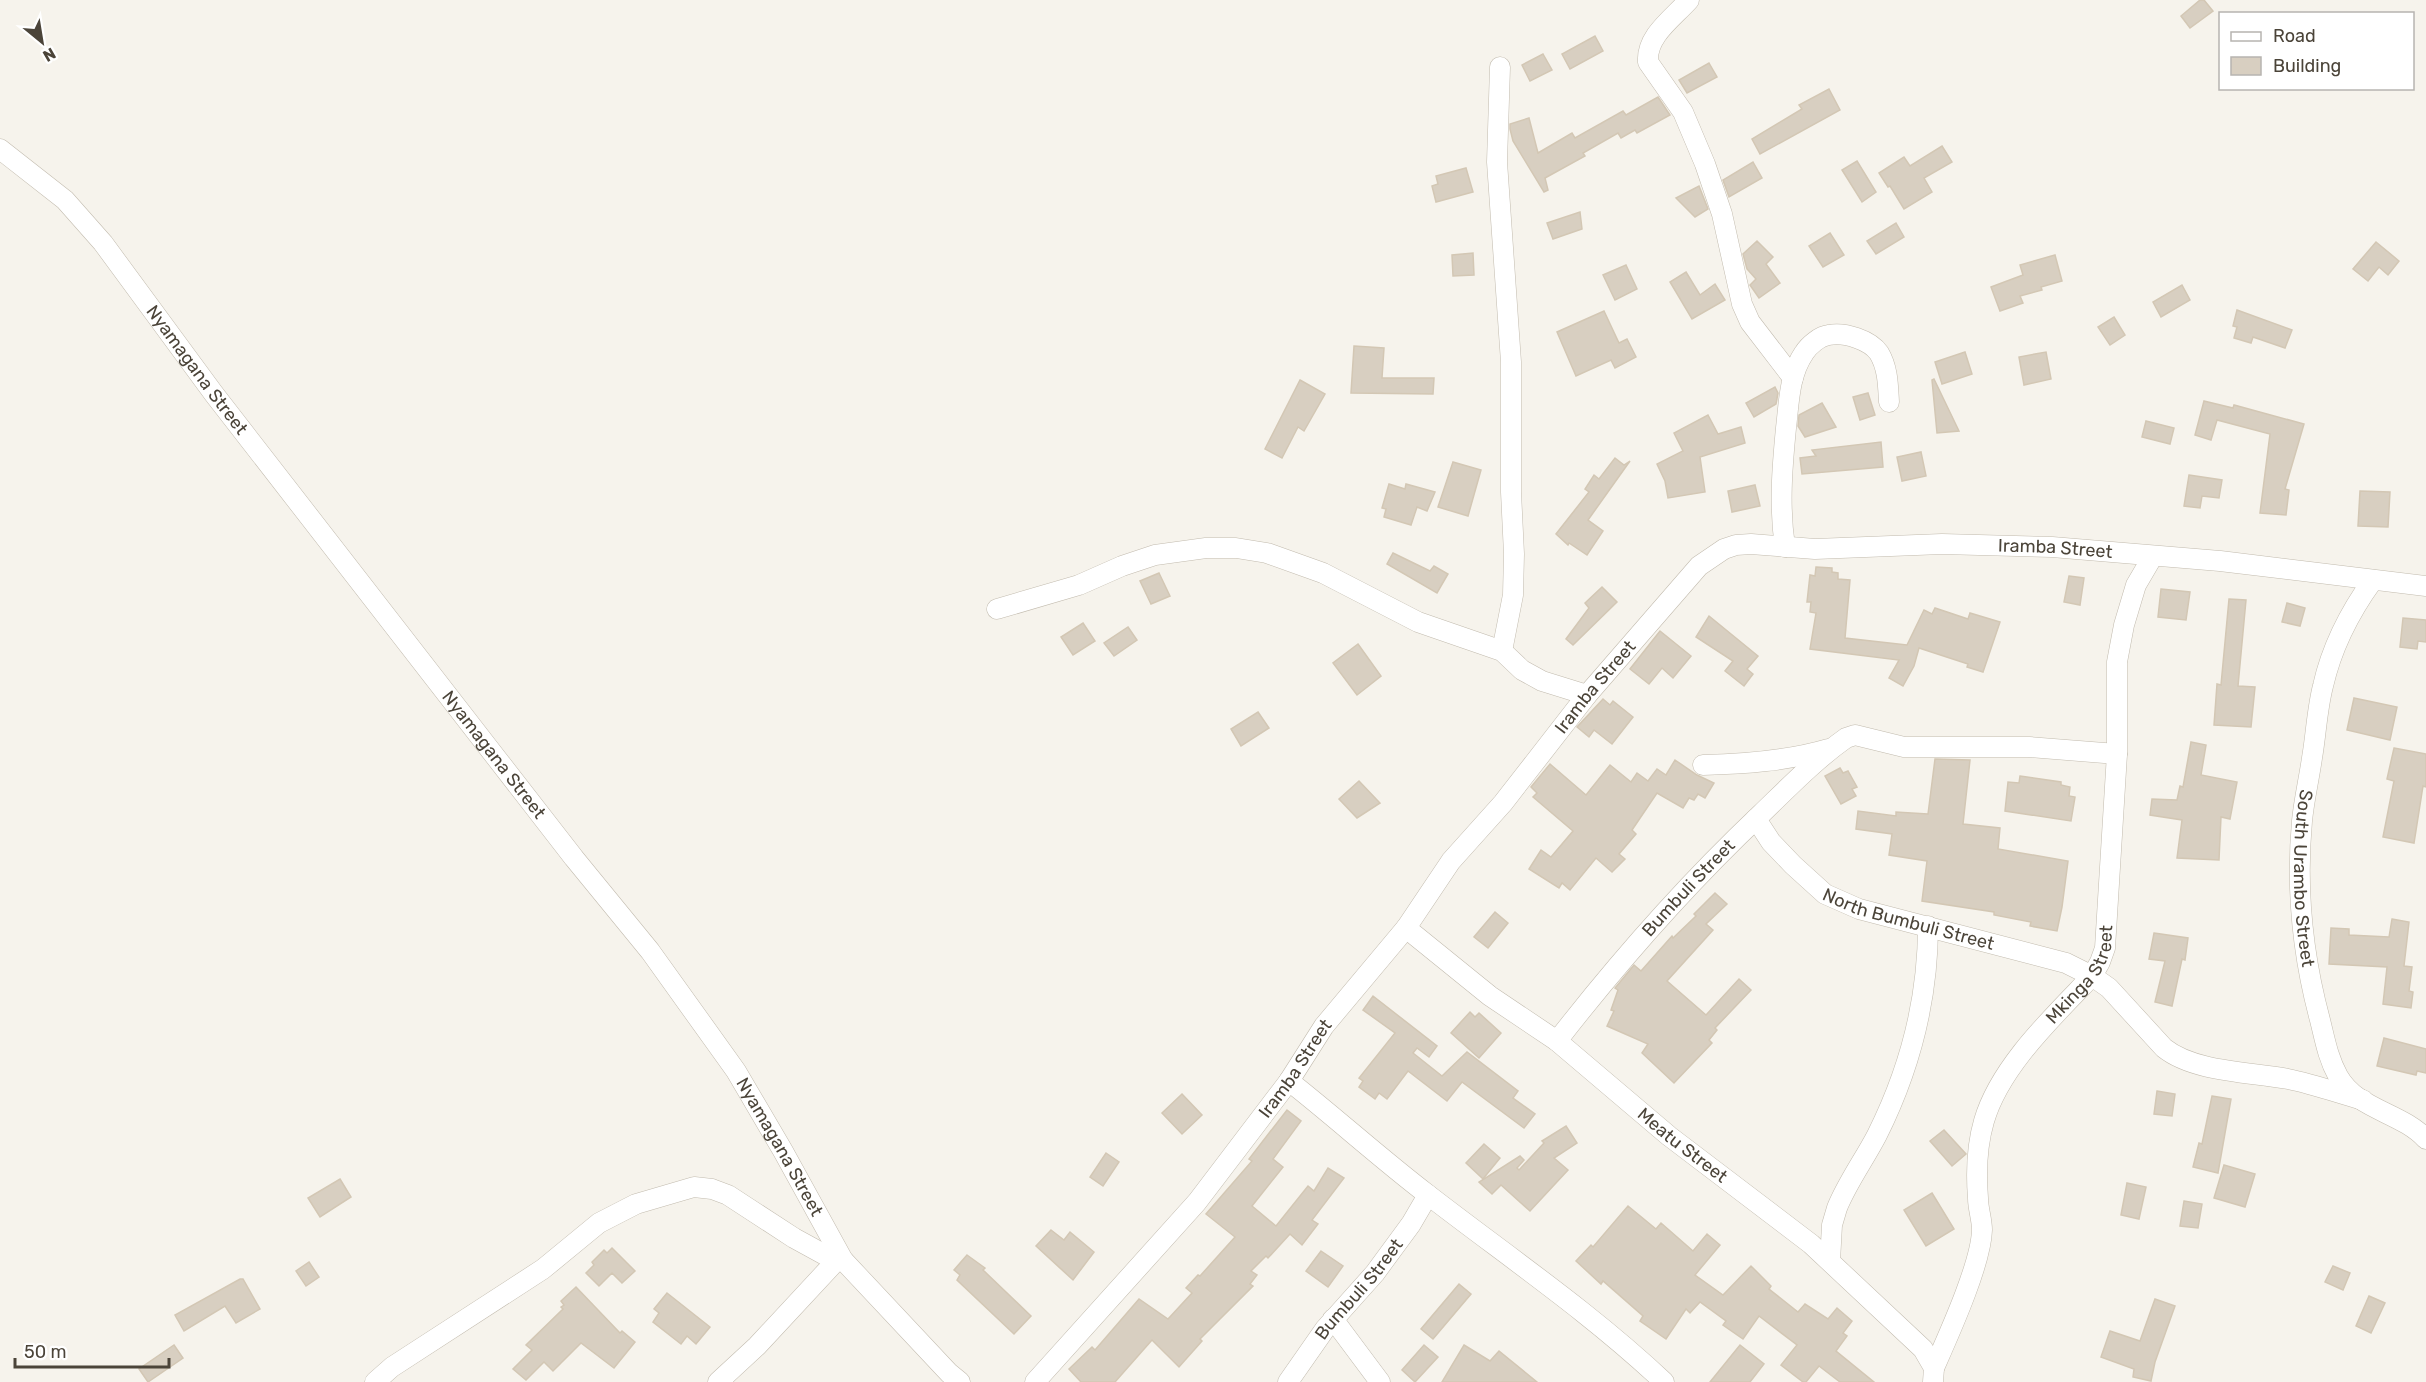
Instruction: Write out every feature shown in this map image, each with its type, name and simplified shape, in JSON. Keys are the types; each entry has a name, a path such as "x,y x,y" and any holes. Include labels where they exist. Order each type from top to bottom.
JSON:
{"street":[{"path":"1689,0 1652,40 1647,53 1648,62 1683,112 1705,164 1722,214 1742,304 1750,322 1793,378"},
{"path":"1500,67 1497,162 1511,362 1511,492 1514,554 1513,595 1502,651"},
{"name":"Nyamagana Street","path":"0,149 65,200 103,243 214,394 574,858 650,951 736,1071 783,1151 839,1261 960,1382"},
{"path":"1785,547 1781,477 1793,378 1804,353 1817,340 1829,335 1864,340 1878,351 1884,364 1889,402"},
{"name":"Iramba Street","path":"1035,1382 1197,1202 1289,1081 1324,1026 1406,928 1451,861 1503,803 1587,695 1691,575 1724,549 1736,545 1832,549 1942,544 2052,547 2220,561 2426,586"},
{"path":"997,609 1079,585 1122,566 1155,555 1206,548 1236,548 1267,553 1323,573 1418,622 1502,651 1522,670 1542,681 1587,695"},
{"name":"Mkinga Street","path":"1936,1377 1977,1254 1982,1230 1978,1197 1978,1156 1984,1121 1994,1097 2027,1048 2092,975 2105,948 2117,754 2117,662 2122,634 2136,585 2153,556"},
{"name":"South Urambo Street","path":"2373,580 2350,612 2322,687 2302,821 2299,884 2309,982 2328,1054 2339,1078 2363,1100 2416,1129 2426,1139"},
{"name":"Bumbuli Street","path":"1702,765 1771,761 1809,754 1833,747 1855,735 1904,747 2018,747 2117,754"},
{"name":"Bumbuli Street","path":"1557,1041 1608,975 1699,875 1833,747"},
{"name":"North Bumbuli Street","path":"1756,819 1785,858 1825,894 1859,909 2049,958 2092,975 2109,988 2174,1056 2223,1069 2287,1079 2363,1100"},
{"path":"1830,1261 1832,1225 1837,1208 1890,1108 1912,1048 1928,964 1928,926"},
{"name":"Meatu Street","path":"1406,928 1490,996 1557,1041 1669,1136 1747,1194 1830,1261 1923,1349 1936,1377"},
{"path":"1289,1081 1428,1195 1639,1358 1664,1382"},
{"path":"375,1382 392,1367 543,1269 599,1223 636,1204 694,1187 712,1189 728,1195 794,1238 839,1261 757,1346 718,1382"},
{"name":"Bumbuli Street","path":"1288,1382 1333,1319 1375,1273 1411,1224 1428,1195"},
{"path":"1333,1319 1380,1382"}],"building":[{"path":"2200,0 2204,0 2213,11 2190,28 2181,16"},
{"path":"1595,36 1603,51 1570,69 1562,54"},
{"path":"1543,54 1552,70 1530,81 1522,65"},
{"path":"1709,63 1717,77 1687,93 1679,80"},
{"path":"1829,89 1840,110 1760,154 1752,139 1802,109 1799,105"},
{"path":"1658,97 1670,115 1637,133 1635,130 1621,138 1618,133 1583,153 1585,156 1545,178 1548,190 1544,192 1513,141 1510,124 1529,118 1538,153 1572,133 1575,138 1623,111 1626,115"},
{"path":"1942,146 1952,162 1924,178 1932,192 1904,209 1879,173 1904,157 1910,166"},
{"path":"1857,161 1876,192 1862,202 1842,170"},
{"path":"1753,162 1762,178 1729,197 1723,180"},
{"path":"1466,168 1473,192 1436,202 1432,186 1438,184 1436,176"},
{"path":"1699,186 1708,209 1695,217 1676,198"},
{"path":"1580,212 1582,229 1553,239 1547,223"},
{"path":"1896,223 1904,237 1876,254 1867,241"},
{"path":"1830,233 1844,255 1823,267 1809,246"},
{"path":"1757,241 1773,257 1766,264 1780,283 1759,298 1750,285 1756,279 1747,269 1743,254"},
{"path":"2376,242 2399,261 2388,275 2379,267 2368,281 2353,269"},
{"path":"1473,253 1474,275 1453,276 1452,255"},
{"path":"2055,255 2062,281 2020,296 2023,303 2000,311 1991,287 2023,275 2020,265"},
{"path":"1626,265 1637,289 1615,300 1603,275"},
{"path":"1686,272 1700,295 1715,284 1725,300 1692,319 1670,282"},
{"path":"2182,285 2190,300 2161,317 2153,302"},
{"path":"2237,310 2292,330 2285,348 2253,337 2251,343 2234,338 2237,327 2233,326"},
{"path":"1604,311 1619,343 1627,339 1636,357 1615,368 1611,360 1576,376 1557,332"},
{"path":"2114,317 2125,335 2110,345 2098,327"},
{"path":"1354,346 1384,348 1382,378 1434,378 1433,394 1351,393"},
{"path":"1965,352 1972,374 1942,384 1935,362"},
{"path":"2046,352 2051,379 2024,385 2019,357"},
{"path":"1934,379 1959,431 1937,433 1932,380"},
{"path":"1300,380 1325,394 1304,431 1298,427 1282,458 1265,449"},
{"path":"1775,387 1778,393 1776,404 1754,417 1746,403"},
{"path":"1868,393 1875,415 1860,420 1853,397"},
{"path":"2204,401 2233,408 2234,405 2304,424 2285,489 2289,490 2286,515 2260,513 2270,434 2217,420 2211,440 2195,435"},
{"path":"1822,403 1836,427 1805,437 1798,426 1799,415"},
{"path":"1708,415 1718,434 1741,427 1745,443 1700,457 1705,492 1668,498 1665,481 1657,464 1683,451 1674,433"},
{"path":"2146,421 2174,428 2170,444 2142,437"},
{"path":"1881,442 1883,467 1802,474 1800,458 1816,456 1812,450"},
{"path":"1921,452 1926,476 1902,481 1897,457"},
{"path":"1615,458 1624,465 1630,461 1588,520 1603,531 1587,555 1569,543 1568,545 1556,534 1589,492 1585,489 1594,475 1599,479"},
{"path":"1453,462 1481,470 1468,516 1438,507"},
{"path":"2189,475 2222,480 2219,498 2202,496 2200,508 2184,506"},
{"path":"1389,484 1405,489 1406,484 1435,492 1427,511 1417,507 1411,525 1384,517 1386,509 1382,508"},
{"path":"1755,485 1760,506 1732,512 1728,491"},
{"path":"2360,491 2390,492 2388,527 2358,526"},
{"path":"1393,553 1430,571 1434,566 1448,574 1437,593 1387,564"},
{"path":"1816,567 1832,568 1832,572 1838,573 1838,579 1850,580 1845,638 1907,645 1924,610 1932,614 1935,608 1968,619 1970,613 2000,622 1983,672 1967,667 1968,664 1919,648 1914,666 1903,686 1889,678 1899,660 1810,649 1816,613 1810,612 1811,602 1807,602 1810,575 1815,576"},
{"path":"1159,573 1170,596 1151,604 1140,581"},
{"path":"2069,576 2084,578 2080,605 2064,602"},
{"path":"1602,587 1617,602 1573,645 1566,639 1589,608 1585,603"},
{"path":"2161,589 2190,592 2186,620 2158,617"},
{"path":"2229,599 2246,600 2238,686 2255,687 2251,727 2214,725 2217,684 2221,685"},
{"path":"2287,603 2305,608 2300,626 2282,622"},
{"path":"1709,616 1758,656 1747,669 1753,674 1744,686 1725,671 1733,661 1696,637"},
{"path":"2403,618 2426,620 2426,642 2418,641 2417,649 2400,647"},
{"path":"1083,623 1095,641 1073,655 1061,637"},
{"path":"1128,627 1137,640 1114,656 1104,643"},
{"path":"1660,631 1691,656 1673,678 1662,668 1649,684 1630,669"},
{"path":"1358,644 1381,676 1357,695 1333,663"},
{"path":"2354,698 2397,707 2390,740 2347,730"},
{"path":"1603,699 1610,705 1613,701 1633,717 1612,744 1594,730 1589,737 1577,727"},
{"path":"1258,712 1269,728 1241,746 1231,729"},
{"path":"2191,742 2206,745 2201,775 2237,782 2230,819 2221,817 2219,860 2177,858 2182,820 2150,815 2152,799 2177,800 2180,786 2183,787"},
{"path":"2394,748 2426,754 2426,787 2423,786 2414,843 2383,837 2394,781 2387,779"},
{"path":"1935,759 1970,760 1963,824 2000,828 1998,849 2068,861 2057,931 2030,926 2031,922 1994,915 1994,912 1922,901 1927,861 1889,855 1892,834 1856,829 1858,811 1896,816 1896,812 1928,814"},
{"path":"1675,760 1714,783 1705,798 1698,794 1694,800 1689,798 1683,808 1657,793 1632,830 1636,834 1619,854 1625,859 1612,872 1596,858 1570,890 1562,883 1559,888 1529,869 1541,850 1551,857 1573,831 1533,797 1537,793 1531,787 1550,764 1586,795 1610,765 1631,782 1637,773 1648,781 1657,769 1666,775"},
{"path":"1840,768 1843,773 1848,771 1857,787 1852,789 1856,796 1841,804 1825,776"},
{"path":"2020,776 2061,782 2061,785 2070,787 2069,796 2075,797 2071,821 2005,811 2008,782 2019,783"},
{"path":"1359,781 1380,803 1357,818 1339,799"},
{"path":"1715,893 1727,904 1706,924 1713,930 1667,981 1706,1015 1739,979 1751,990 1715,1028 1717,1030 1709,1040 1712,1043 1674,1083 1642,1053 1648,1044 1607,1026 1614,1011 1611,1010 1618,990 1615,988 1634,965 1641,971 1672,936 1673,938 1696,916 1694,914"},
{"path":"1495,912 1508,923 1488,948 1474,937"},
{"path":"2392,919 2409,922 2404,966 2412,967 2409,991 2413,992 2411,1008 2383,1004 2387,967 2329,964 2331,928 2349,929 2349,935 2389,937"},
{"path":"2154,933 2188,938 2185,960 2182,959 2172,1006 2155,1002 2165,961 2149,959"},
{"path":"1373,996 1437,1046 1429,1057 1417,1048 1413,1053 1442,1076 1467,1052 1518,1091 1513,1098 1535,1114 1524,1128 1462,1082 1447,1101 1408,1071 1387,1099 1379,1093 1375,1099 1359,1087 1363,1081 1359,1078 1395,1033 1363,1010"},
{"path":"1470,1012 1475,1017 1479,1013 1501,1033 1479,1058 1451,1033"},
{"path":"2384,1038 2426,1049 2426,1073 2417,1071 2416,1075 2377,1066"},
{"path":"2157,1091 2175,1094 2172,1116 2154,1114"},
{"path":"1182,1094 1202,1115 1182,1134 1162,1113"},
{"path":"2212,1096 2231,1099 2218,1173 2193,1167 2199,1143 2202,1144"},
{"path":"1287,1110 1301,1121 1273,1159 1283,1167 1252,1206 1276,1226 1308,1186 1314,1191 1328,1168 1344,1178 1312,1220 1318,1224 1302,1245 1290,1234 1268,1258 1266,1256 1251,1271 1257,1275 1250,1284 1253,1286 1200,1339 1202,1341 1179,1367 1152,1340 1115,1382 1081,1382 1069,1369 1092,1347 1095,1350 1139,1299 1168,1319 1192,1293 1186,1288 1235,1237 1206,1214 1252,1161 1249,1159"},
{"path":"1566,1126 1577,1143 1554,1158 1568,1170 1530,1211 1501,1185 1492,1194 1479,1182 1520,1156 1524,1160 1517,1168 1519,1170 1544,1143 1542,1141"},
{"path":"1944,1130 1966,1154 1952,1166 1930,1141"},
{"path":"1484,1144 1500,1158 1483,1179 1466,1163"},
{"path":"1106,1153 1119,1162 1103,1186 1090,1177"},
{"path":"2224,1165 2255,1174 2245,1207 2214,1198"},
{"path":"340,1179 351,1197 320,1217 308,1198"},
{"path":"2127,1183 2146,1187 2139,1219 2121,1215"},
{"path":"1932,1193 1954,1229 1926,1246 1904,1210"},
{"path":"2184,1201 2202,1204 2198,1228 2180,1226"},
{"path":"1628,1206 1656,1229 1661,1223 1693,1251 1707,1234 1720,1245 1695,1275 1723,1295 1751,1266 1771,1286 1769,1289 1798,1312 1805,1304 1828,1319 1837,1308 1852,1321 1843,1333 1847,1336 1836,1351 1874,1382 1840,1382 1819,1366 1806,1382 1803,1382 1781,1365 1797,1345 1759,1316 1743,1339 1723,1325 1726,1321 1700,1302 1690,1313 1686,1309 1666,1339 1640,1321 1643,1316 1603,1281 1601,1284 1576,1261 1591,1245 1593,1247"},
{"path":"1051,1230 1064,1240 1070,1232 1094,1252 1073,1280 1036,1246"},
{"path":"612,1248 635,1271 622,1283 612,1273 599,1286 586,1273 594,1265 592,1262 604,1250 607,1253"},
{"path":"1321,1251 1343,1266 1328,1287 1306,1271"},
{"path":"967,1255 985,1268 983,1270 1031,1316 1014,1334 957,1280 960,1275 954,1270"},
{"path":"309,1262 319,1277 306,1286 296,1271"},
{"path":"2333,1266 2350,1273 2343,1290 2325,1282"},
{"path":"243,1279 260,1309 236,1323 225,1306 184,1331 175,1315"},
{"path":"1459,1284 1471,1294 1433,1339 1421,1329"},
{"path":"576,1287 620,1333 622,1331 635,1342 614,1368 581,1343 553,1371 544,1362 526,1380 513,1369 532,1350 526,1345 563,1309 561,1307 564,1305 561,1301"},
{"path":"667,1293 710,1327 696,1344 687,1336 681,1344 653,1322 659,1313 654,1309"},
{"path":"2369,1296 2385,1303 2371,1333 2356,1326"},
{"path":"2155,1299 2175,1306 2155,1362 2151,1381 2133,1377 2134,1369 2101,1357 2110,1331 2140,1341"},
{"path":"174,1345 183,1358 148,1382 139,1369"},
{"path":"1424,1345 1438,1357 1415,1382 1402,1370"},
{"path":"1464,1345 1490,1361 1499,1351 1537,1382 1442,1382"},
{"path":"1740,1345 1764,1364 1750,1382 1710,1382"}]}
